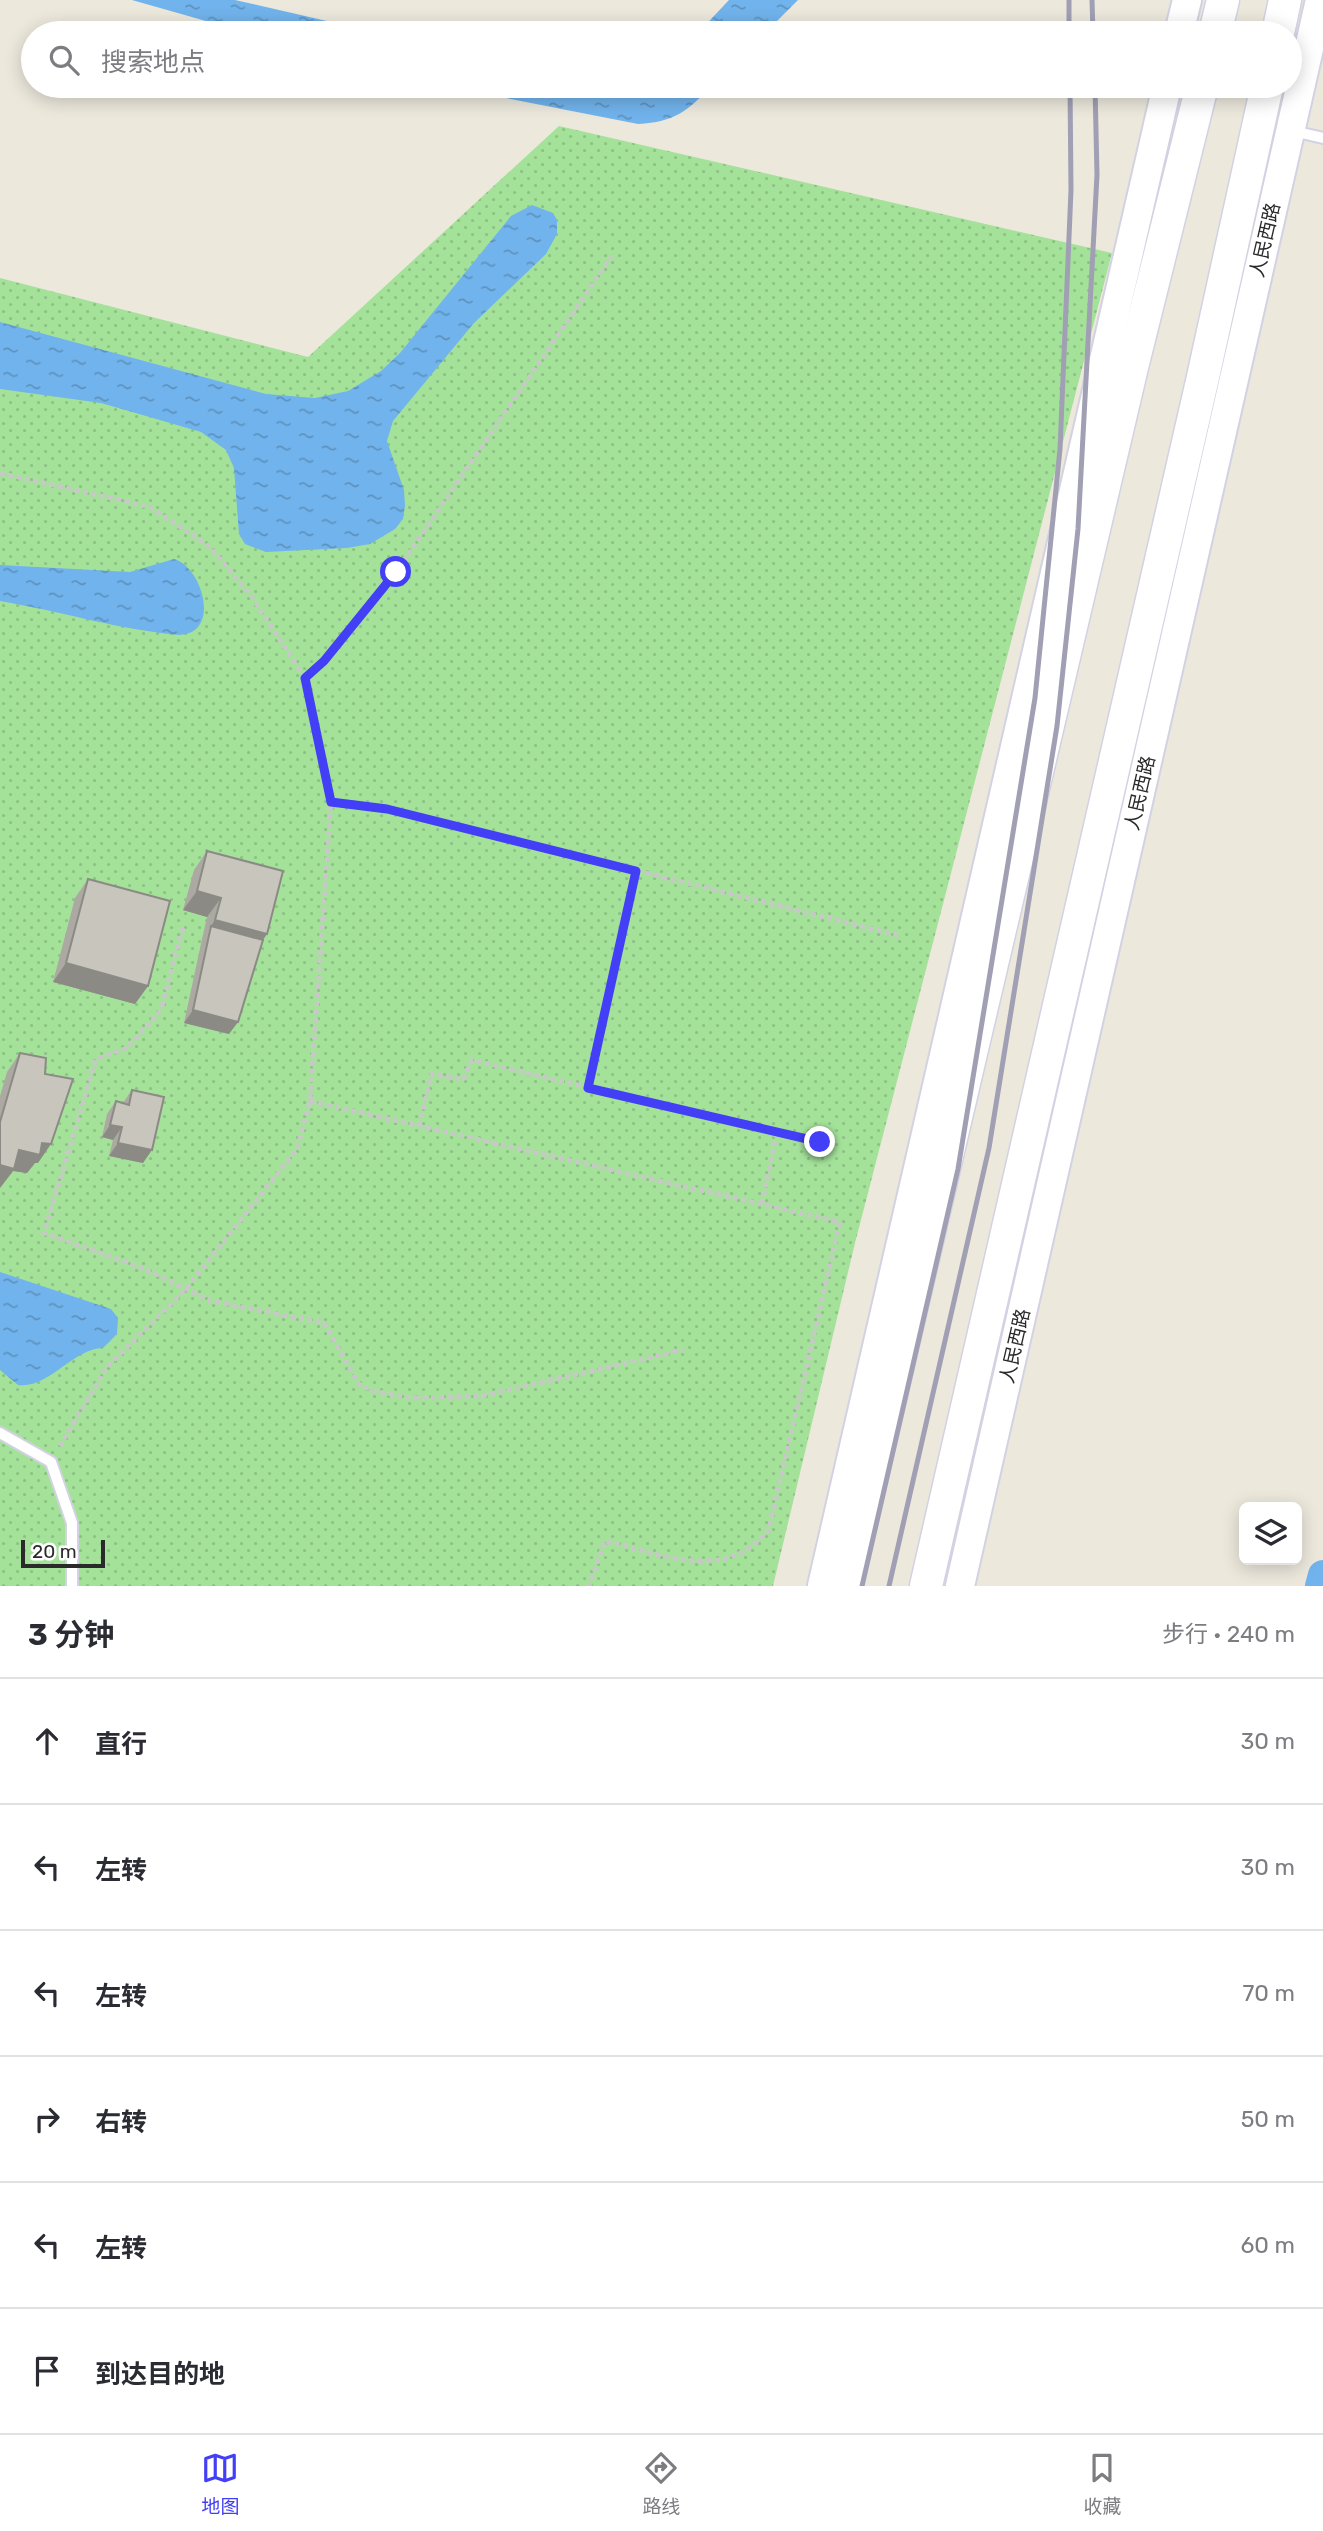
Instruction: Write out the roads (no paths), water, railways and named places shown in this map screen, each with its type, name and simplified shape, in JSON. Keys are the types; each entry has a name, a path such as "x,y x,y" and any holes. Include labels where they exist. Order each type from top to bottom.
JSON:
{"main road":[{"path":"1218,21 1223,0"},
{"path":"1281,21 1285,0"},
{"path":"846,1586 1125,394 1199,98"},
{"name":"人民西路","path":"926,1586 1264,98"}],"street":[{"path":"1182,21 1187,0"},
{"name":"人民西路","path":"1302,78 1320,0"},
{"path":"821,1586 1164,98"},
{"name":"人民西路","path":"960,1586 1297,98"}],"lane":[{"path":"1290,130 1323,138"},
{"path":"0,1433 51,1462 72,1523 72,1586"}],"water":[{"path":"132,0 235,0 327,21 206,21"},
{"path":"729,0 798,0 777,21 709,21"},
{"path":"506,98 699,98 671,118 638,124"},
{"path":"532,205 553,213 557,220 557,234 546,254 474,323 393,421 387,441 404,490 403,519 395,529 370,544 347,548 266,552 245,544 239,534 234,468 226,450 201,432 101,403 0,389 0,322 266,394 315,398 348,391 381,371 400,353 511,216"},
{"path":"174,559 190,570 201,590 203,601 201,621 194,630 186,634 157,633 0,601 0,565 130,572"},
{"path":"0,1272 111,1309 118,1318 117,1334 103,1348 81,1355 40,1381 18,1385 0,1370"}],"waterway":[{"path":"1320,1586 1323,1575"}],"railway":[{"path":"1069,0 1069,21"},
{"path":"1092,0 1093,21"},
{"path":"862,1586 958,1169 1035,698 1060,449 1071,190 1070,98"},
{"path":"889,1586 989,1148 1057,726 1078,529 1097,175 1095,98"}]}
